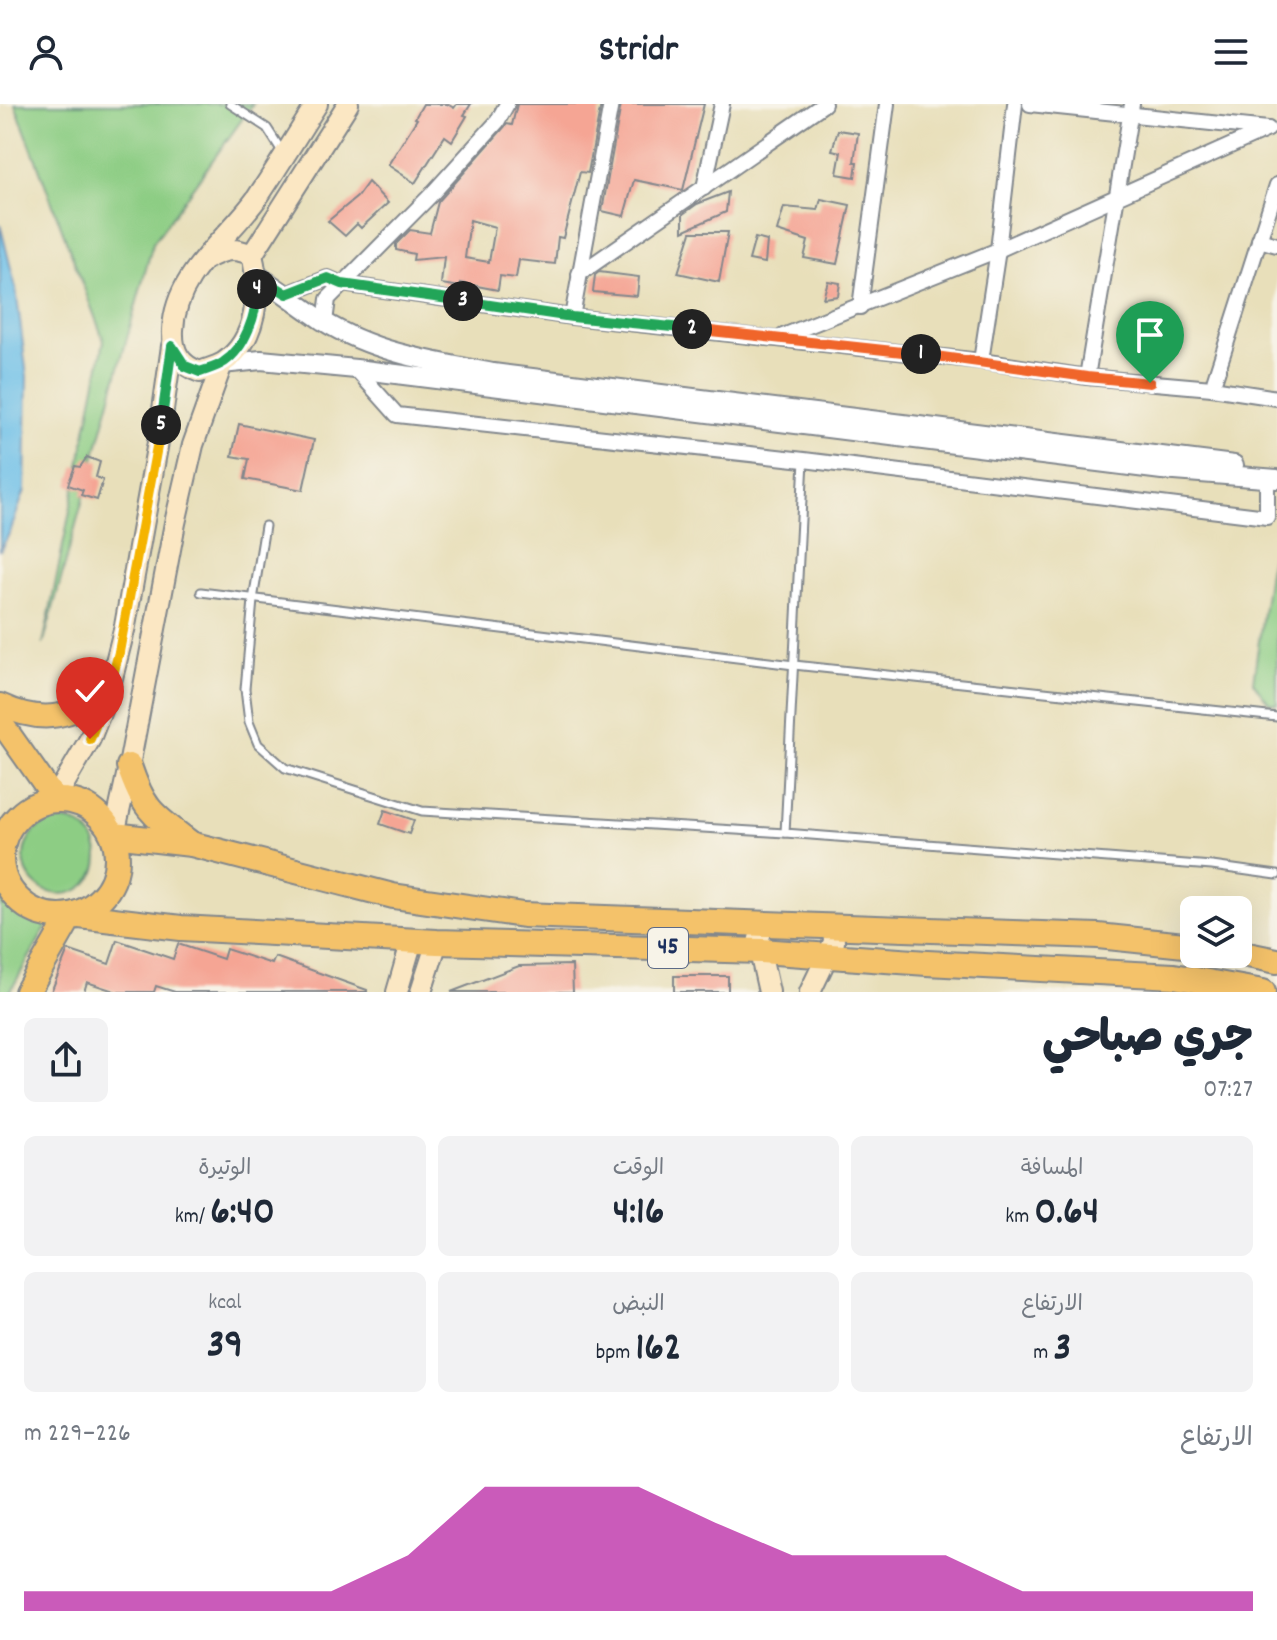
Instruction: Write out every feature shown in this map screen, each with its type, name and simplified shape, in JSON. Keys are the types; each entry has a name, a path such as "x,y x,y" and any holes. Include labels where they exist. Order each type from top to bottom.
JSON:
{"highway":[{"path":"129,766 139,797 157,818 191,844"},
{"path":"55,799 69,800 96,812 114,835 117,849 114,878 98,902 71,915 42,914 17,899 3,873 0,859 8,830 16,818 27,809 55,799"},
{"name":"45","path":"114,835 191,844 393,896 523,915 1098,936 1180,945"},
{"path":"27,992 71,915"},
{"name":"45","path":"71,915 181,928 437,942 761,951 1174,976 1263,992"},
{"path":"1252,956 1277,961"}],"main road":[{"path":"0,721 55,799 90,739 109,690 125,626 172,346 174,314 187,281 255,200 317,104"},
{"path":"172,346 185,366 200,372 222,364 236,352 249,328 257,301 257,275 252,255 348,104"},
{"path":"206,259 224,249 252,255"},
{"path":"114,835 175,523 193,445 222,364"},
{"path":"0,705 36,716 63,716 86,707 109,690"},
{"path":"0,851 0,859"},
{"path":"763,923 758,938 769,992"},
{"path":"810,992 834,942 833,925"},
{"path":"397,992 412,940"},
{"path":"421,992 437,942"}],"street":[{"path":"325,322 328,299 430,196 497,122 507,104"},
{"path":"572,317 611,104"},
{"path":"704,188 722,104"},
{"path":"579,274 704,188 805,110 824,104"},
{"path":"860,307 887,104"},
{"path":"981,361 1015,104"},
{"path":"1030,104 1131,110 1273,130"},
{"path":"1087,377 1131,110"},
{"path":"779,338 998,250 1119,194 1273,130"},
{"path":"1212,388 1277,185"},
{"path":"1259,240 1277,245"},
{"path":"257,275 325,322 376,345 493,373 1274,476"},
{"path":"287,294 328,278 342,284 572,317 981,361 1087,377 1276,394"},
{"path":"222,364 261,360 356,369 1146,468 1274,476"},
{"path":"356,369 397,415 804,460 1267,517 1274,476"}],"lane":[{"path":"230,104 267,128 284,155"},
{"path":"785,833 804,460"},
{"path":"265,526 253,600 245,689 249,722 258,744 285,768 422,811 785,833 1212,866 1277,875"},
{"path":"201,592 794,665 1277,717"}],"green space":[{"path":"15,104 253,104 153,243 43,645 104,341"},
{"path":"1277,557 1277,704 1269,703 1253,682 1271,558"},
{"path":"61,820 75,823 87,831 95,843 98,857 95,871 87,883 75,891 61,894 47,891 35,883 27,871 24,857 27,843 35,831 47,823"},
{"path":"1,881 22,906 49,922 10,992 0,992"}],"water":[{"path":"0,224 16,289 27,377 25,490 0,551"}],"building":[{"path":"423,104 447,104 454,108 457,104 471,104 452,141 445,136 415,183 388,165"},
{"path":"517,104 601,104 588,173 580,172 563,238 558,237 555,264 519,260 516,278 500,276 498,290 461,283 461,287 441,284 444,257 413,260 414,254 396,250 396,244 410,230 430,233 438,202 507,124 512,125","holes":["470,220 495,227 489,262 465,258"]},
{"path":"621,104 704,104 683,190 634,180 624,216 602,211"},
{"path":"838,130 858,133 855,177 837,174 841,152 832,150"},
{"path":"368,182 388,203 361,228 357,224 345,236 328,221 357,197"},
{"path":"728,192 726,212 683,231 683,214 697,204"},
{"path":"821,199 850,205 837,264 804,258 808,241 777,231 784,207 818,210"},
{"path":"691,232 728,232 719,282 678,273"},
{"path":"755,238 767,241 765,263 749,260"},
{"path":"599,272 639,277 637,296 593,292 595,275"},
{"path":"828,281 840,283 838,296 823,298"},
{"path":"239,424 314,440 303,490 245,479 249,459 232,456"},
{"path":"87,457 100,462 96,477 103,480 97,500 81,495 83,490 68,485 75,466 80,467"},
{"path":"385,810 414,820 409,834 380,824"},
{"path":"117,940 173,959 178,944 223,959 226,949 272,964 275,957 367,992 175,992 156,986 154,992 117,992 87,982 84,992 51,992 68,950 109,964"},
{"path":"572,965 573,992 451,992 519,966"},
{"path":"674,976 728,976 728,992 674,992"}],"route":[{"path":"90,739 109,690 125,626 172,346 185,366 200,372 222,364 236,352 249,328 257,301 257,275 287,294 328,278 342,284 572,317 981,361 1150,383"}]}
